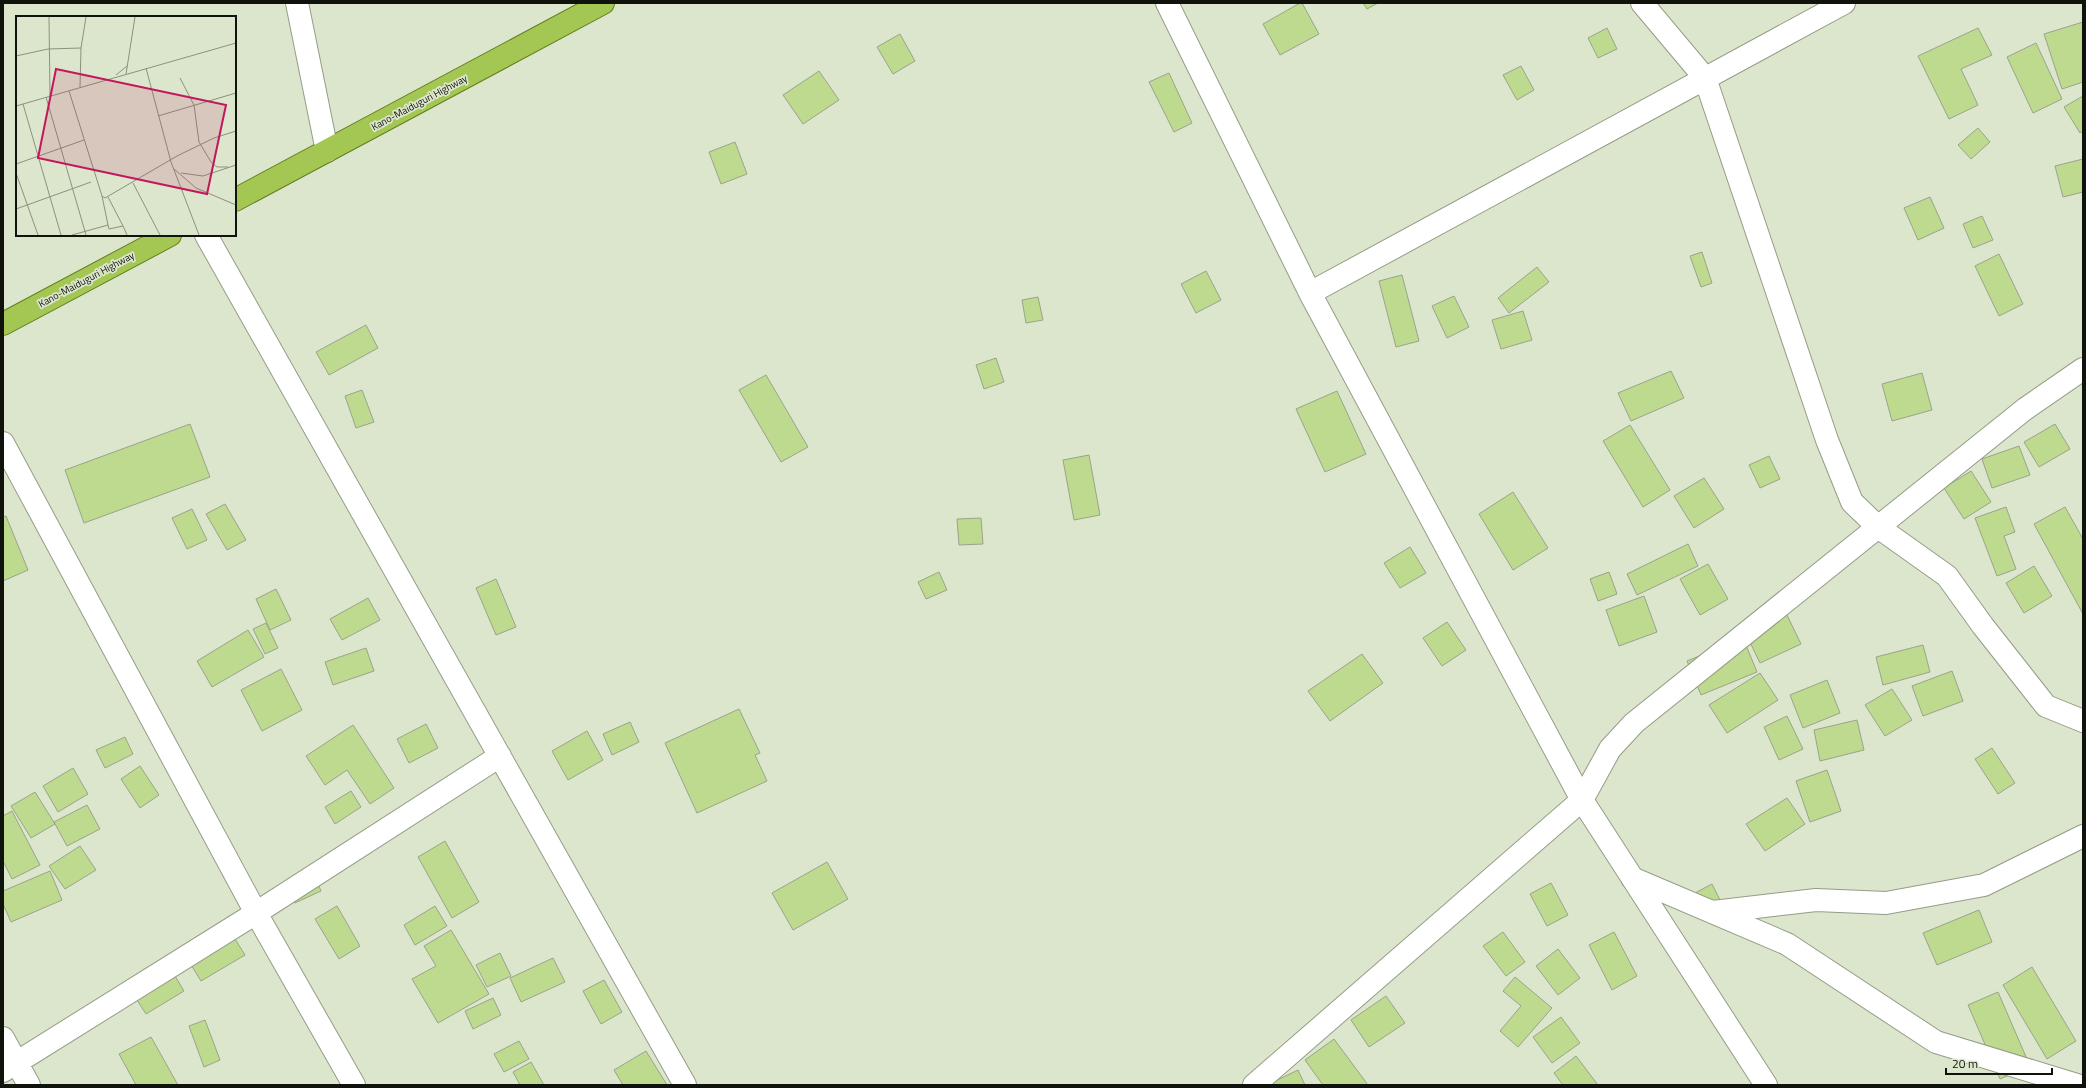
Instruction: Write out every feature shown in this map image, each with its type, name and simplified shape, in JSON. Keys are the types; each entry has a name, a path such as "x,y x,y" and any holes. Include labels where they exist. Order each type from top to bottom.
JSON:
{"highway":[{"name":"Kano-Maiduguri Highway","path":"236,199 603,3"},
{"name":"Kano-Maiduguri Highway","path":"3,324 168,236"}],"street":[{"path":"297,3 327,151"},
{"path":"1167,3 1310,293 1582,800 1766,1085"},
{"path":"1642,3 1705,78 1827,440 1852,502 1878,527 1947,576 1983,626 2046,706 2083,721"},
{"path":"1310,293 1844,3"},
{"path":"207,236 685,1085"},
{"path":"1254,1085 1582,800 1610,749 1634,723 2025,410 2083,370"},
{"path":"3,443 256,914 354,1085"},
{"path":"10,1067 256,914 500,756"},
{"path":"1712,912 1816,900 1886,903 1984,885 2083,836"},
{"path":"1632,878 1787,944 1936,1042 2077,1085"},
{"path":"3,1038 10,1067 29,1085"}],"building":[{"path":"1302,3 1319,34 1280,55 1263,24"},
{"path":"1363,3 1378,3 1367,9"},
{"path":"2083,22 2083,82 2062,89 2044,34"},
{"path":"1607,28 1617,49 1598,58 1588,38"},
{"path":"1978,28 1992,55 1961,69 1978,105 1949,119 1918,56"},
{"path":"900,34 915,61 893,74 877,47"},
{"path":"2036,43 2062,99 2033,113 2007,57"},
{"path":"1521,66 1534,90 1517,100 1503,75"},
{"path":"819,71 839,100 803,124 783,95"},
{"path":"1169,73 1192,123 1174,132 1149,82"},
{"path":"2083,96 2083,131 2080,133 2064,107"},
{"path":"1978,128 1990,142 1971,159 1958,145"},
{"path":"735,142 747,174 721,184 709,152"},
{"path":"2083,159 2083,192 2063,197 2055,166"},
{"path":"1930,197 1944,228 1918,240 1904,208"},
{"path":"1982,216 1993,240 1973,248 1963,224"},
{"path":"1702,252 1712,283 1701,287 1690,256"},
{"path":"1999,254 2023,304 1999,316 1975,266"},
{"path":"1537,267 1549,282 1509,313 1498,298"},
{"path":"1206,271 1221,300 1196,313 1181,284"},
{"path":"1402,275 1419,341 1396,347 1379,281"},
{"path":"1454,296 1469,327 1447,338 1432,306"},
{"path":"1038,297 1043,320 1026,323 1022,300"},
{"path":"1523,311 1532,340 1501,349 1492,320"},
{"path":"366,325 378,348 329,375 316,352"},
{"path":"996,358 1004,382 984,389 976,365"},
{"path":"1671,371 1684,398 1631,421 1618,393"},
{"path":"1922,373 1932,410 1892,421 1882,384"},
{"path":"766,375 808,447 781,462 739,390"},
{"path":"362,390 374,422 356,428 345,396"},
{"path":"1337,391 1366,454 1325,472 1296,409"},
{"path":"190,424 210,477 84,523 65,470"},
{"path":"2055,424 2070,449 2039,467 2024,442"},
{"path":"1630,425 1670,490 1643,507 1603,441"},
{"path":"2019,446 2030,475 1992,488 1982,459"},
{"path":"1089,455 1100,515 1074,520 1063,460"},
{"path":"1769,456 1780,479 1760,488 1749,465"},
{"path":"1971,471 1991,502 1964,519 1944,488"},
{"path":"1704,478 1724,509 1694,528 1674,496"},
{"path":"1513,492 1548,548 1513,570 1479,514"},
{"path":"225,504 246,540 227,550 206,514"},
{"path":"2006,507 2015,532 2004,536 2016,569 1997,576 1975,518"},
{"path":"2065,507 2083,539 2083,614 2034,524"},
{"path":"192,509 207,540 187,549 172,518"},
{"path":"6,516 28,570 3,581 3,517"},
{"path":"981,518 983,544 959,545 957,519"},
{"path":"1688,544 1698,566 1637,595 1627,574"},
{"path":"1410,547 1426,573 1400,588 1384,563"},
{"path":"1708,564 1728,599 1700,615 1680,579"},
{"path":"2034,566 2052,596 2024,613 2006,583"},
{"path":"939,572 947,590 926,599 918,582"},
{"path":"1609,572 1617,594 1598,601 1590,579"},
{"path":"496,579 516,627 496,635 476,588"},
{"path":"276,589 291,620 270,630 256,599"},
{"path":"1644,596 1657,632 1619,646 1606,610"},
{"path":"368,598 380,620 342,640 330,619"},
{"path":"1786,613 1801,644 1760,663 1745,632"},
{"path":"1447,622 1466,650 1442,666 1423,638"},
{"path":"266,623 278,648 265,654 253,629"},
{"path":"248,630 264,657 212,687 197,661"},
{"path":"1743,638 1757,672 1701,695 1687,661"},
{"path":"1923,645 1930,672 1883,685 1876,657"},
{"path":"366,648 374,671 333,685 325,662"},
{"path":"1362,654 1383,683 1330,721 1308,691"},
{"path":"281,669 302,710 262,731 241,690"},
{"path":"1952,671 1963,701 1923,716 1912,686"},
{"path":"1760,673 1778,700 1727,733 1709,705"},
{"path":"1827,680 1840,713 1803,728 1790,695"},
{"path":"1892,689 1912,720 1885,736 1865,705"},
{"path":"739,709 760,753 755,755 767,781 697,813 665,743"},
{"path":"1787,716 1803,749 1779,760 1764,727"},
{"path":"1857,720 1864,750 1820,761 1814,730"},
{"path":"630,722 639,742 612,755 603,734"},
{"path":"426,724 438,748 409,763 397,739"},
{"path":"353,725 394,788 370,804 347,770 325,785 306,756"},
{"path":"587,731 603,760 568,780 552,751"},
{"path":"125,737 133,754 105,768 96,750"},
{"path":"1992,748 2015,783 1998,794 1975,759"},
{"path":"140,766 159,795 140,808 121,779"},
{"path":"73,768 88,794 58,812 43,786"},
{"path":"1827,770 1841,811 1810,822 1796,781"},
{"path":"351,791 361,807 335,824 325,807"},
{"path":"35,792 55,824 31,838 11,806"},
{"path":"1787,798 1805,824 1765,851 1746,824"},
{"path":"87,805 100,829 67,846 54,822"},
{"path":"12,811 40,865 12,879 3,861 3,816"},
{"path":"445,841 479,902 452,918 418,857"},
{"path":"80,846 96,870 65,889 49,866"},
{"path":"827,862 848,899 793,930 772,893"},
{"path":"312,870 321,891 295,903 286,883"},
{"path":"50,871 62,900 11,922 3,904 3,891"},
{"path":"1551,883 1568,915 1547,926 1530,894"},
{"path":"1712,884 1724,908 1707,917 1695,893"},
{"path":"337,906 360,946 339,959 315,919"},
{"path":"435,906 447,926 415,945 404,925"},
{"path":"1979,910 1992,942 1937,965 1923,933"},
{"path":"451,930 489,994 438,1023 412,979 436,966 424,946"},
{"path":"1503,932 1525,962 1506,976 1483,946"},
{"path":"1614,932 1637,976 1612,990 1589,945"},
{"path":"232,934 245,955 201,981 188,960"},
{"path":"1558,949 1580,978 1558,995 1536,966"},
{"path":"500,953 511,976 487,987 476,965"},
{"path":"553,958 565,982 521,1002 510,978"},
{"path":"2032,967 2076,1041 2047,1059 2003,985"},
{"path":"175,976 184,991 146,1014 137,1000"},
{"path":"1515,977 1552,1008 1518,1047 1500,1031 1521,1006 1503,991"},
{"path":"604,980 622,1012 601,1024 583,991"},
{"path":"1998,992 2030,1066 2000,1079 1968,1005"},
{"path":"1386,996 1405,1023 1369,1047 1351,1020"},
{"path":"493,998 501,1015 473,1029 465,1011"},
{"path":"1561,1017 1580,1043 1552,1063 1533,1037"},
{"path":"205,1020 220,1060 204,1067 189,1026"},
{"path":"151,1037 178,1085 136,1085 119,1054"},
{"path":"1334,1039 1368,1085 1323,1085 1305,1060"},
{"path":"519,1041 529,1059 504,1072 494,1054"},
{"path":"646,1051 667,1085 623,1085 614,1070"},
{"path":"1576,1056 1598,1085 1563,1085 1554,1073"},
{"path":"531,1062 544,1085 520,1085 513,1072"},
{"path":"1298,1070 1305,1085 1267,1085"}]}
